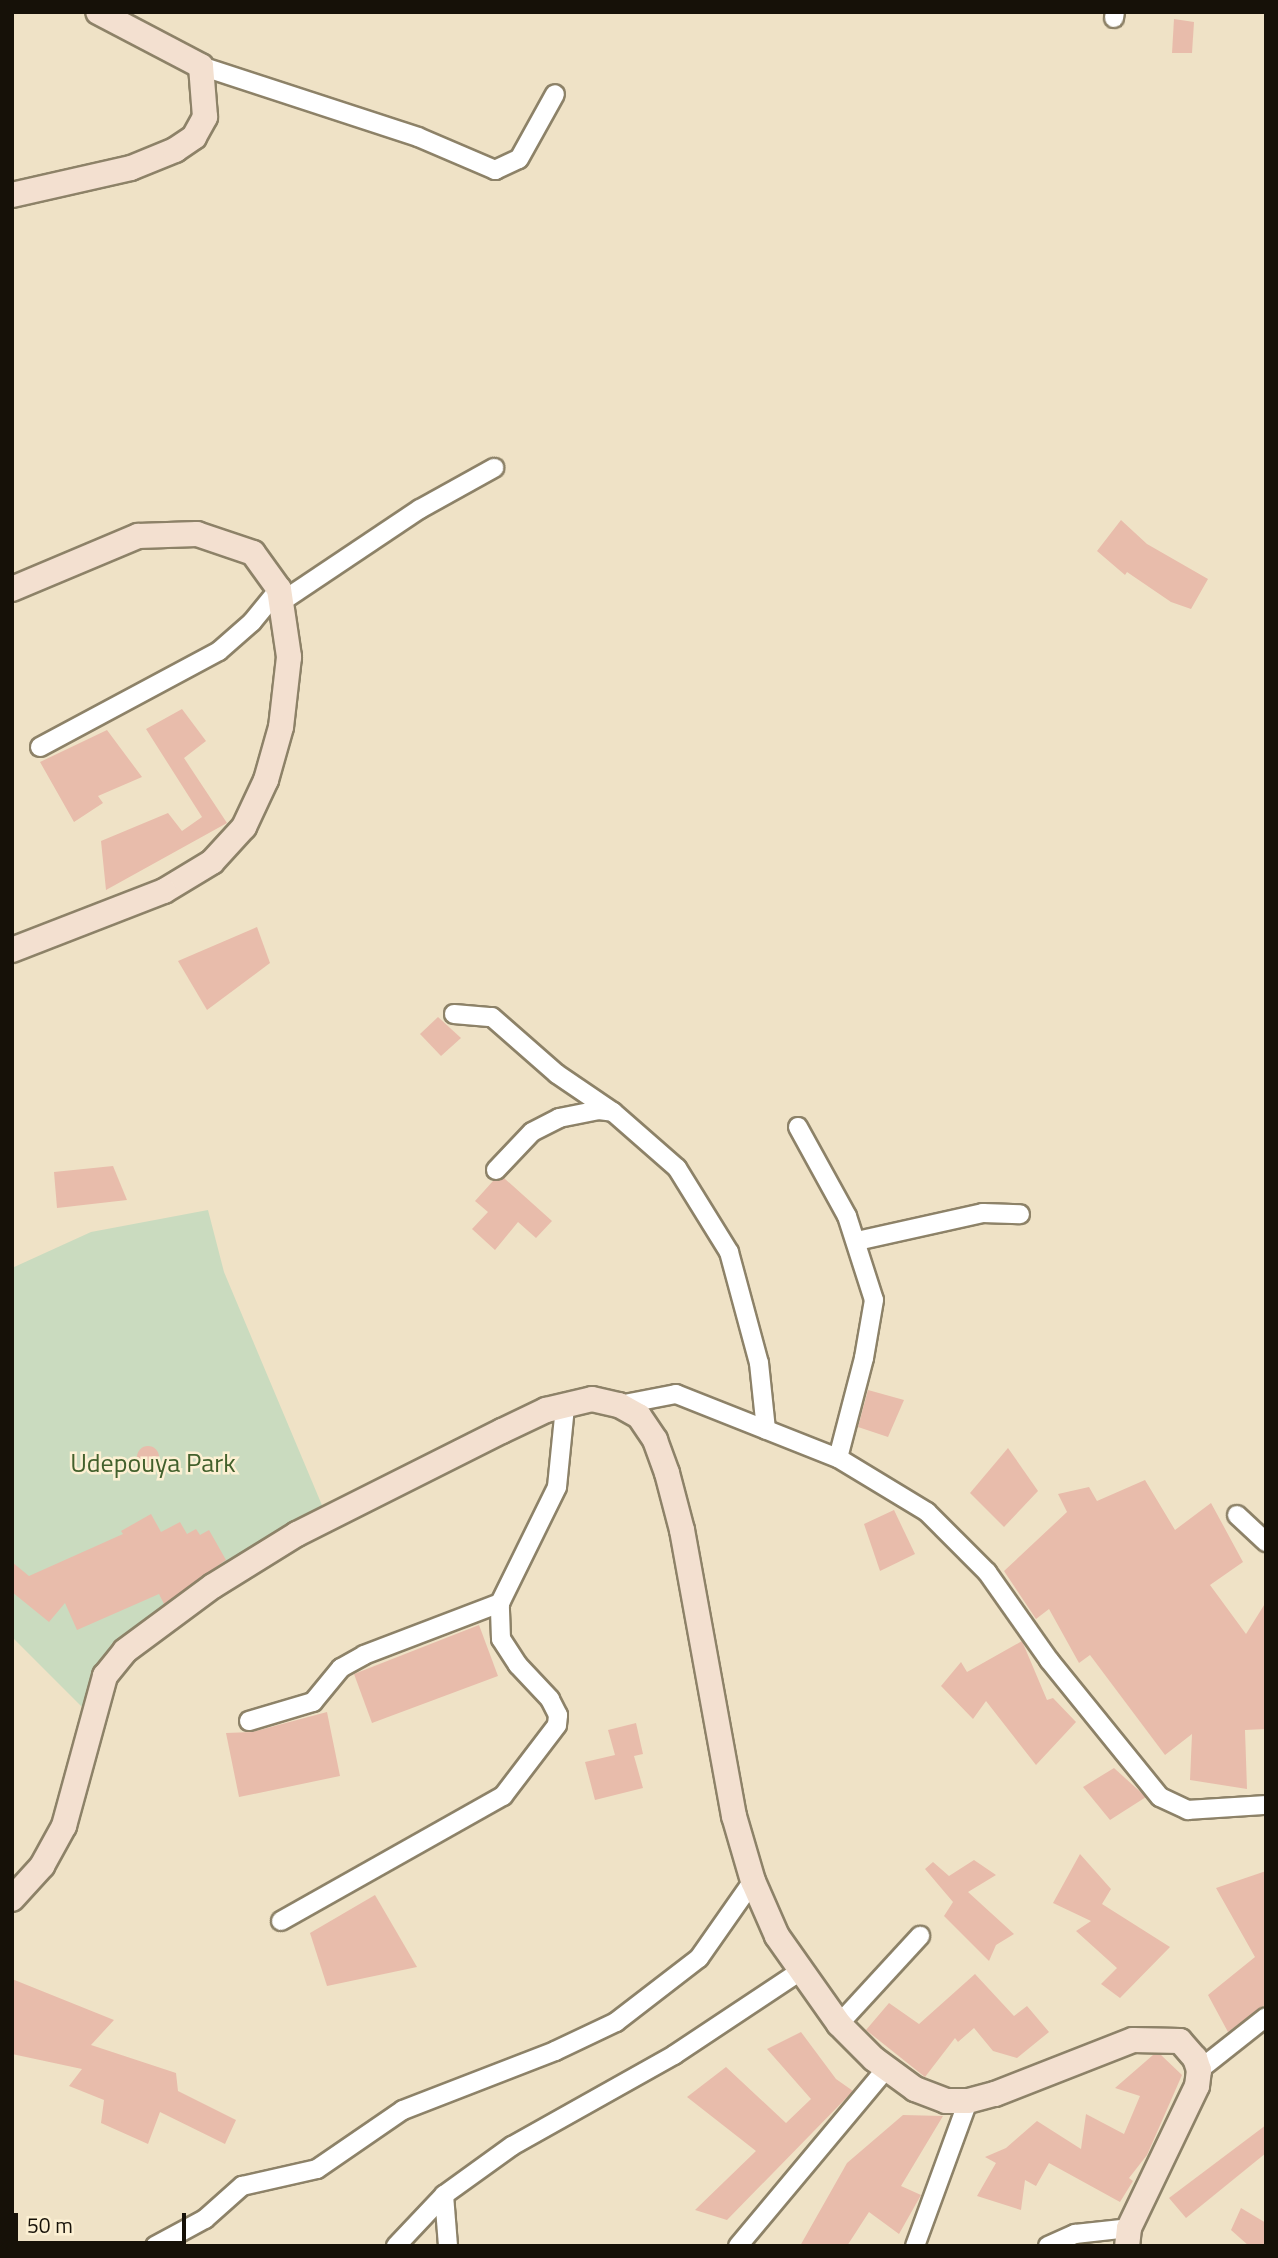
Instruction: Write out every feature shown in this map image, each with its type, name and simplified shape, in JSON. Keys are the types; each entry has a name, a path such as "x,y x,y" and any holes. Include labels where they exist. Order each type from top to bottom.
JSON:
{"street":[{"path":"99,12 201,66 418,137 495,170 510,167 519,159 555,94"},
{"path":"12,195 131,168 185,143 205,117 206,88 201,66"},
{"path":"40,747 219,651 280,596 420,509 494,468"},
{"path":"12,589 138,536 197,534 253,553 280,596 289,657 281,727 266,780 244,827 212,862 164,891 12,950"},
{"path":"454,1014 492,1017 557,1074 613,1112 677,1168 729,1252 759,1363 766,1430"},
{"path":"496,1170 532,1132 559,1118 613,1112"},
{"path":"798,1127 858,1241 874,1300 838,1458"},
{"path":"858,1241 983,1213 1020,1214"},
{"path":"619,1405 676,1394 838,1458 927,1513 960,1544 1160,1797 1188,1810 1266,1805"},
{"path":"12,1899 42,1866 64,1826 105,1676 125,1651 204,1592 298,1534 546,1410 593,1399 619,1405 639,1416 655,1440 682,1530 734,1816 753,1881 766,1916 799,1972 839,2024 887,2068 915,2089 946,2101 968,2102 1032,2082 1133,2040 1180,2041 1199,2070"},
{"path":"281,1921 503,1796 557,1725 558,1715 550,1699 517,1665 501,1639 500,1604 557,1487 565,1407"},
{"path":"1237,1515 1266,1542"},
{"path":"249,1721 313,1702 341,1668 364,1655 500,1604"},
{"path":"155,2246 205,2219 242,2186 317,2169 403,2110 555,2051 615,2022 699,1958 753,1881"},
{"path":"839,2024 920,1936"},
{"path":"396,2246 444,2195 512,2146 674,2055 799,1972"},
{"path":"1048,2246 1075,2234 1128,2237 1186,2115 1199,2070 1266,2017"},
{"path":"738,2246 887,2068"},
{"path":"915,2246 968,2102"},
{"path":"444,2195 448,2246"}],"green space":[{"name":"Udepouya Park","path":"208,1210 224,1272 324,1510 164,1626 85,1710 12,1637 12,1268 91,1232"}],"building":[{"path":"1174,19 1194,22 1192,53 1172,53"},
{"path":"1121,520 1147,544 1208,579 1191,609 1171,602 1127,572 1125,575 1097,551"},
{"path":"182,709 206,741 184,758 227,823 106,890 101,841 168,813 182,831 202,817 146,729"},
{"path":"107,730 142,777 98,796 103,803 74,822 40,762"},
{"path":"257,927 270,963 207,1010 178,961"},
{"path":"438,1017 461,1038 441,1056 420,1034"},
{"path":"113,1166 127,1200 57,1208 54,1172"},
{"path":"504,1178 552,1221 536,1238 518,1222 495,1250 472,1229 488,1212 475,1201 493,1181"},
{"path":"868,1390 904,1400 888,1437 858,1427"},
{"path":"144,1446 152,1446 159,1453 159,1461 152,1468 144,1468 137,1461 137,1453"},
{"path":"1008,1448 1038,1491 1004,1527 970,1493"},
{"path":"1145,1480 1175,1530 1211,1503 1243,1562 1210,1585 1246,1634 1266,1602 1266,1729 1245,1730 1247,1789 1190,1780 1192,1734 1165,1755 1090,1655 1079,1663 1049,1609 1036,1619 1004,1571 1067,1512 1058,1494 1089,1487 1097,1501"},
{"path":"894,1510 915,1554 880,1571 864,1524"},
{"path":"151,1514 161,1532 180,1522 187,1534 196,1529 200,1535 209,1530 226,1560 164,1604 159,1594 77,1630 65,1603 49,1622 12,1592 12,1562 29,1576 123,1534 121,1531"},
{"path":"479,1625 498,1676 372,1723 354,1674"},
{"path":"1022,1641 1047,1700 1053,1698 1076,1722 1036,1765 986,1701 973,1719 941,1686 961,1662 967,1672"},
{"path":"327,1712 340,1776 239,1797 226,1733 252,1732"},
{"path":"636,1723 643,1754 634,1756 643,1788 595,1800 585,1762 615,1755 608,1730"},
{"path":"1114,1768 1146,1797 1110,1820 1083,1787"},
{"path":"1080,1854 1111,1889 1102,1904 1170,1947 1120,1998 1101,1984 1117,1968 1076,1931 1091,1921 1053,1903"},
{"path":"974,1860 996,1875 968,1892 1014,1934 996,1945 989,1961 944,1916 953,1902 925,1869 933,1862 949,1876"},
{"path":"1266,1871 1266,2004 1228,2032 1208,1995 1255,1957 1216,1888"},
{"path":"375,1895 417,1967 327,1986 310,1933"},
{"path":"975,1974 1014,2016 1027,2006 1049,2032 1017,2058 993,2051 974,2028 958,2042 955,2038 925,2077 866,2030 889,2003 919,2024"},
{"path":"12,1979 114,2020 91,2045 176,2073 178,2091 236,2120 225,2144 160,2112 148,2144 101,2123 104,2100 69,2086 82,2069 12,2054"},
{"path":"801,2032 836,2079 853,2091 727,2220 695,2210 756,2151 687,2097 726,2067 786,2123 811,2099 767,2049"},
{"path":"1153,2055 1161,2055 1182,2075 1147,2155 1129,2178 1133,2181 1120,2202 1049,2163 1036,2186 1025,2180 1021,2210 977,2196 996,2163 985,2157 1006,2148 1037,2121 1081,2149 1086,2114 1124,2134 1140,2096 1115,2088"},
{"path":"903,2115 943,2116 901,2186 921,2195 899,2234 869,2212 847,2246 800,2246 847,2163"},
{"path":"1266,2125 1266,2153 1186,2218 1169,2198"},
{"path":"1241,2208 1266,2223 1266,2246 1249,2246 1231,2230"}]}
